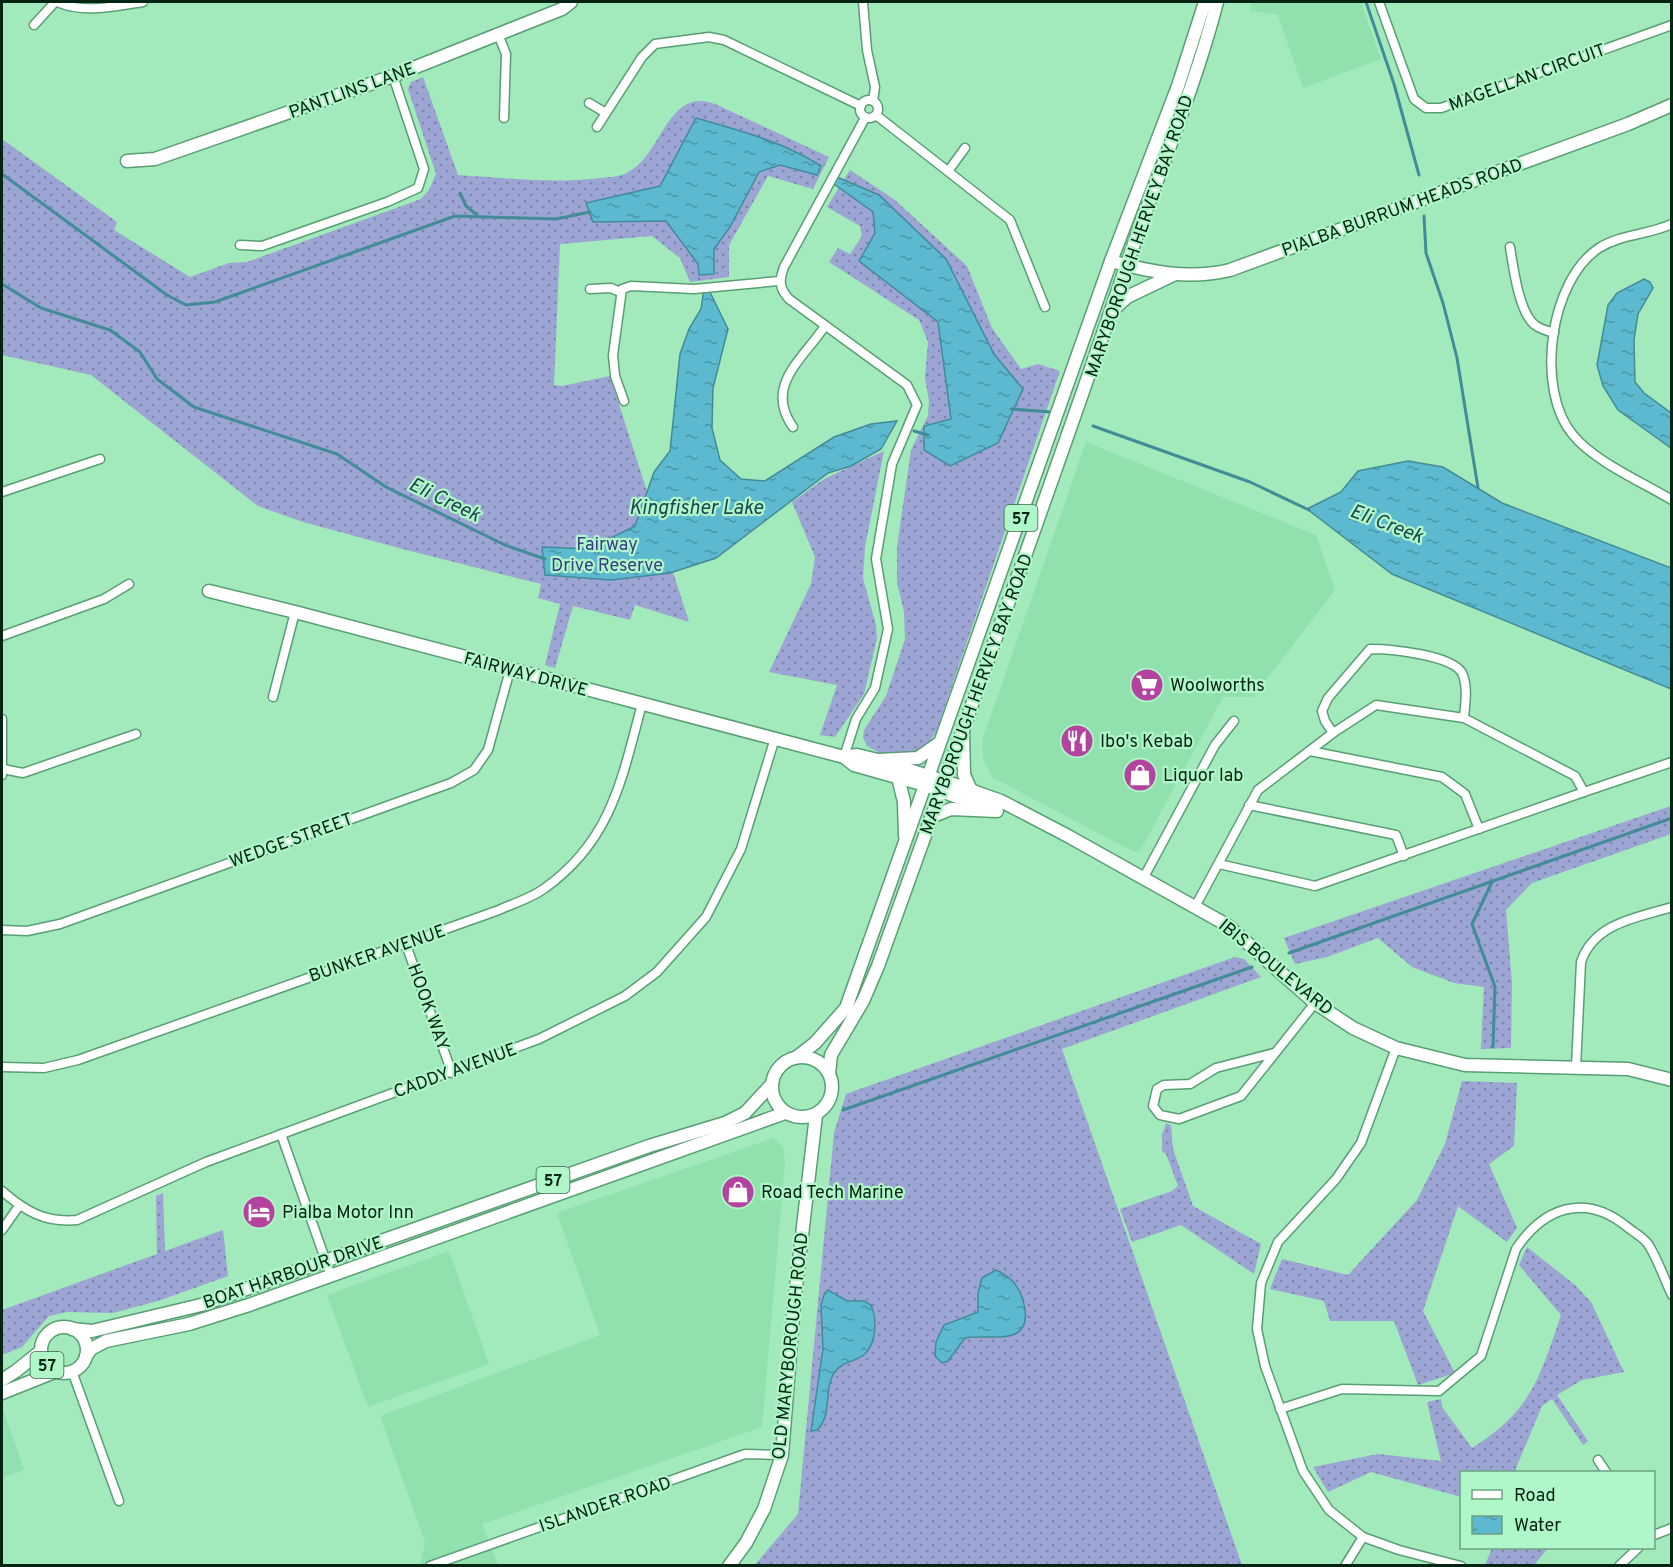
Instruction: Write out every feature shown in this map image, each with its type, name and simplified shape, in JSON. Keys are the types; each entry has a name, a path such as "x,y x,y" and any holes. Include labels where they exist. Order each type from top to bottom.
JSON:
{"main road":[{"name":"PANTLINS LANE","path":"127,161 155,159 393,76 562,9 571,2"},
{"name":"MARYBOROUGH HERVEY BAY ROAD","path":"797,1057 815,1043 846,1008 905,836 927,780 1111,261 1178,86 1205,2"},
{"name":"MARYBOROUGH HERVEY BAY ROAD","path":"830,1073 831,1055 863,1001 931,817 1191,88 1217,2"},
{"name":"PIALBA BURRUM HEADS ROAD","path":"1111,261 1173,275 1207,276 1230,270 1628,124 1671,105"},
{"path":"1628,124 1671,112"},
{"path":"1112,311 1127,297 1173,275"},
{"name":"FAIRWAY DRIVE","path":"209,591 775,738 844,757 854,765 898,777 927,780"},
{"path":"963,727 964,775 971,790"},
{"path":"878,760 918,758 940,741"},
{"name":"FAIRWAY DRIVE","path":"844,757 857,755 878,760 942,786"},
{"path":"898,777 904,802 905,836"},
{"name":"IBIS BOULEVARD","path":"942,786 997,811 1038,821"},
{"name":"IBIS BOULEVARD","path":"942,786 971,790 1001,801 1196,905 1227,925 1316,1003 1353,1028 1396,1048 1465,1065 1628,1069 1671,1080"},
{"path":"931,817 951,809 997,811"},
{"path":"797,1057 817,1060 830,1073"},
{"name":"57","path":"771,1085 775,1074 785,1062 797,1057"},
{"name":"57","path":"785,1113 802,1118 816,1115 828,1103 833,1088 830,1073"},
{"path":"771,1085 775,1101 785,1113"},
{"name":"BOAT HARBOUR DRIVE","path":"72,1329 92,1331 171,1313 649,1146 725,1123 745,1113 771,1085"},
{"name":"BOAT HARBOUR DRIVE","path":"86,1356 91,1349 106,1341 189,1324 331,1276 785,1113"},
{"name":"OLD MARYBOROUGH ROAD","path":"729,1566 746,1543 764,1509 782,1455 794,1304 816,1115"},
{"name":"57","path":"2,1393 57,1371 72,1371 80,1366 86,1356 84,1340 72,1329 58,1328 49,1333 43,1341 41,1351 48,1366 57,1371"},
{"name":"57","path":"2,1380 41,1351"}],"street":[{"path":"34,25 56,2 73,9 86,10 143,2"},
{"path":"863,2 867,50 875,87 873,101 878,107 876,115"},
{"name":"MAGELLAN CIRCUIT","path":"1379,2 1414,99 1426,108 1441,108 1671,25"},
{"path":"498,34 506,54 504,118"},
{"path":"597,127 642,57 655,44 709,37 724,40 861,106"},
{"path":"240,245 262,246 387,202 418,188 424,169 393,76"},
{"path":"865,117 860,111 861,106 866,101 873,101"},
{"path":"589,103 606,113"},
{"path":"865,117 876,115 1010,220 1045,306"},
{"path":"844,757 855,719 875,688 888,629 876,559 892,464 917,405 907,385 789,299 783,292 779,281 784,267 865,117"},
{"path":"949,170 965,148"},
{"path":"1671,224 1615,239 1584,260 1561,297 1554,333 1556,400 1573,435 1598,455 1671,500"},
{"path":"1510,247 1515,279 1529,317 1535,325 1554,333"},
{"path":"620,292 631,286 694,289 779,281"},
{"path":"590,289 611,288 620,292"},
{"path":"620,292 613,355 615,376 624,401"},
{"path":"793,427 781,404 783,384 825,326"},
{"path":"2,492 100,459"},
{"path":"2,636 104,599 129,584"},
{"path":"273,697 295,612"},
{"path":"1333,733 1322,711 1328,698 1370,649 1386,649 1452,662 1462,673 1466,687 1464,718"},
{"name":"WEDGE STREET","path":"2,930 27,931 60,924 451,783 474,770 488,750 510,670"},
{"name":"BUNKER AVENUE","path":"2,1067 44,1068 78,1060 499,910 543,890 574,865 603,828 620,786 642,704"},
{"path":"1196,905 1258,790 1333,733 1376,705 1464,718 1575,776 1584,792"},
{"path":"2,719 2,772 23,772 136,734"},
{"path":"1144,877 1215,745 1234,721"},
{"name":"CADDY AVENUE","path":"2,1191 19,1206 37,1216 54,1221 77,1220 206,1162 539,1039 625,996 657,972 706,917 741,849 775,738"},
{"path":"1310,751 1442,777 1465,794 1479,829"},
{"path":"1219,864 1315,886 1671,762"},
{"path":"1249,805 1396,835 1404,856"},
{"path":"1576,1067 1581,962 1585,948 1595,936 1618,923 1671,907"},
{"name":"HOOK WAY","path":"405,942 452,1073"},
{"path":"1274,1053 1216,1068 1190,1084 1164,1085 1157,1089 1153,1106 1160,1115 1179,1119 1241,1096 1316,1003"},
{"path":"1396,1048 1361,1143 1336,1179 1278,1242 1261,1283 1257,1329 1265,1366 1280,1410 1309,1482 1329,1510 1363,1537 1399,1550 1461,1566"},
{"path":"281,1134 331,1276"},
{"path":"2,1230 19,1206"},
{"path":"1280,1410 1342,1389 1440,1391 1481,1356 1516,1249 1525,1235 1557,1210 1587,1206 1618,1220 1647,1243 1671,1295"},
{"path":"72,1371 119,1501"},
{"name":"ISLANDER ROAD","path":"430,1566 745,1454 782,1455"},
{"path":"1598,1460 1605,1471"},
{"path":"1655,1534 1671,1528"},
{"path":"1345,1566 1363,1537"},
{"path":"1619,1566 1637,1549"}],"shaded area":[{"path":"1252,2 1361,2 1381,59 1303,88 1278,15 1250,11"},
{"path":"1086,442 1316,535 1335,590 1253,697 1223,697 1140,851 1134,852 992,777 983,758 982,741"},
{"path":"773,1138 783,1147 785,1162 762,1427 482,1524 498,1565 420,1566 425,1542 380,1416 600,1335 557,1213"},
{"path":"449,1251 489,1364 368,1407 327,1295"},
{"path":"2,1406 24,1470 2,1478"}],"green space":[{"name":"Fairway Drive Reserve","path":"423,77 458,175 512,179 582,180 621,175 639,164 676,113 686,105 699,101 715,104 829,157 813,189 768,176 729,245 729,277 690,282 680,258 652,236 560,244 554,385 562,386 610,376 689,622 635,605 630,620 573,606 555,668 545,665 560,604 538,598 541,584 303,522 258,506 91,375 2,355 2,139 117,222 114,230 190,277 229,263 247,262 421,199 429,190 436,174 408,89 411,82"},
{"path":"850,170 895,200 967,266 992,328 1021,369 1038,364 1060,371 936,732 925,748 911,754 884,755 867,746 863,737 864,730 886,696 905,639 904,612 897,582 897,547 911,450 928,416 929,401 925,377 928,342 919,320 829,262 838,248 850,254 862,236 860,226 827,207"},
{"path":"884,451 865,547 863,578 876,625 877,638 864,694 835,737 820,735 837,685 769,672 811,584 815,557 792,502 824,479"},
{"path":"1671,806 1671,834 1532,883 1506,910 1512,983 1511,1048 1481,1049 1484,987 1454,983 1412,967 1378,938 1327,957 1295,964 1284,938"},
{"path":"1235,957 1244,959 1261,977 1062,1049 1242,1565 754,1566 798,1514 834,1133 846,1094"},
{"path":"1462,1081 1517,1083 1514,1146 1489,1164 1517,1228 1507,1242 1458,1206 1423,1311 1455,1373 1418,1385 1394,1321 1330,1321 1324,1301 1270,1289 1282,1259 1348,1275 1417,1200 1445,1144"},
{"path":"1166,1123 1171,1125 1173,1149 1193,1206 1261,1244 1254,1274 1181,1225 1132,1242 1120,1209 1172,1191 1178,1186 1166,1154 1162,1151 1162,1135"},
{"path":"163,1193 165,1251 223,1230 228,1276 161,1300 113,1313 67,1312 49,1316 22,1347 2,1355 2,1310 157,1254 156,1196"},
{"path":"1527,1247 1575,1285 1591,1302 1624,1372 1582,1380 1557,1395 1588,1441 1583,1445 1552,1399 1542,1406 1517,1471 1460,1471 1460,1497 1371,1472 1328,1492 1313,1467 1378,1454 1441,1461 1427,1402 1441,1399 1442,1407 1472,1448 1508,1421 1521,1406 1531,1391 1547,1357 1561,1315 1519,1265"},
{"path":"1492,1549 1547,1549 1534,1565 1485,1565"}],"water":[{"path":"696,118 776,143 821,166 817,175 780,165 759,172 730,227 714,249 714,274 699,275 698,264 666,221 593,222 586,203 660,186"},
{"path":"837,177 879,195 946,259 994,354 1023,389 998,443 950,466 924,450 924,426 951,419 938,322 859,261 875,233 873,212 834,184"},
{"path":"1644,279 1650,282 1653,288 1638,314 1634,340 1635,382 1644,393 1671,413 1671,448 1618,410 1603,386 1597,365 1608,305 1617,293"},
{"name":"Kingfisher Lake","path":"708,288 728,329 713,388 712,428 720,460 741,479 765,481 834,437 871,424 897,421 881,449 851,466 828,473 716,558 670,573 611,580 545,575 542,547 589,549 635,526 654,472 670,451 680,354 689,329 701,309 704,289"},
{"path":"1408,461 1443,467 1502,503 1671,568 1671,689 1392,574 1307,509 1341,492 1358,471"},
{"path":"996,1270 1010,1278 1019,1290 1026,1316 1023,1326 1017,1333 1009,1336 965,1338 948,1361 942,1363 935,1356 936,1342 944,1325 978,1312 978,1293 982,1278"},
{"path":"828,1290 847,1301 864,1301 871,1305 875,1330 872,1343 865,1354 841,1366 834,1373 829,1387 825,1417 817,1430 811,1431 823,1349 821,1305"}],"waterway":[{"path":"1366,2 1394,84 1419,175"},
{"path":"2,174 167,295 186,305 215,302 455,216 556,219 590,212"},
{"path":"460,193 466,206 477,215"},
{"path":"1424,216 1426,253 1443,303 1457,358 1478,488"},
{"name":"Eli Creek","path":"2,284 41,308 110,330 140,352 157,379 194,407 337,454 386,487 505,545 545,559"},
{"name":"Eli Creek","path":"1011,409 1051,412"},
{"name":"Eli Creek","path":"1093,426 1250,482 1309,510"},
{"name":"Eli Creek","path":"914,431 928,435"},
{"path":"1289,953 1672,818"},
{"path":"1492,882 1472,924 1495,987 1493,1047"},
{"path":"843,1110 1252,967"}],"place":[{"name":"Woolworths","path":"1147,685"},
{"name":"Ibo's Kebab","path":"1077,741"},
{"name":"Liquor lab","path":"1140,775"},
{"name":"Road Tech Marine","path":"738,1192"},
{"name":"Pialba Motor Inn","path":"259,1212"}]}
